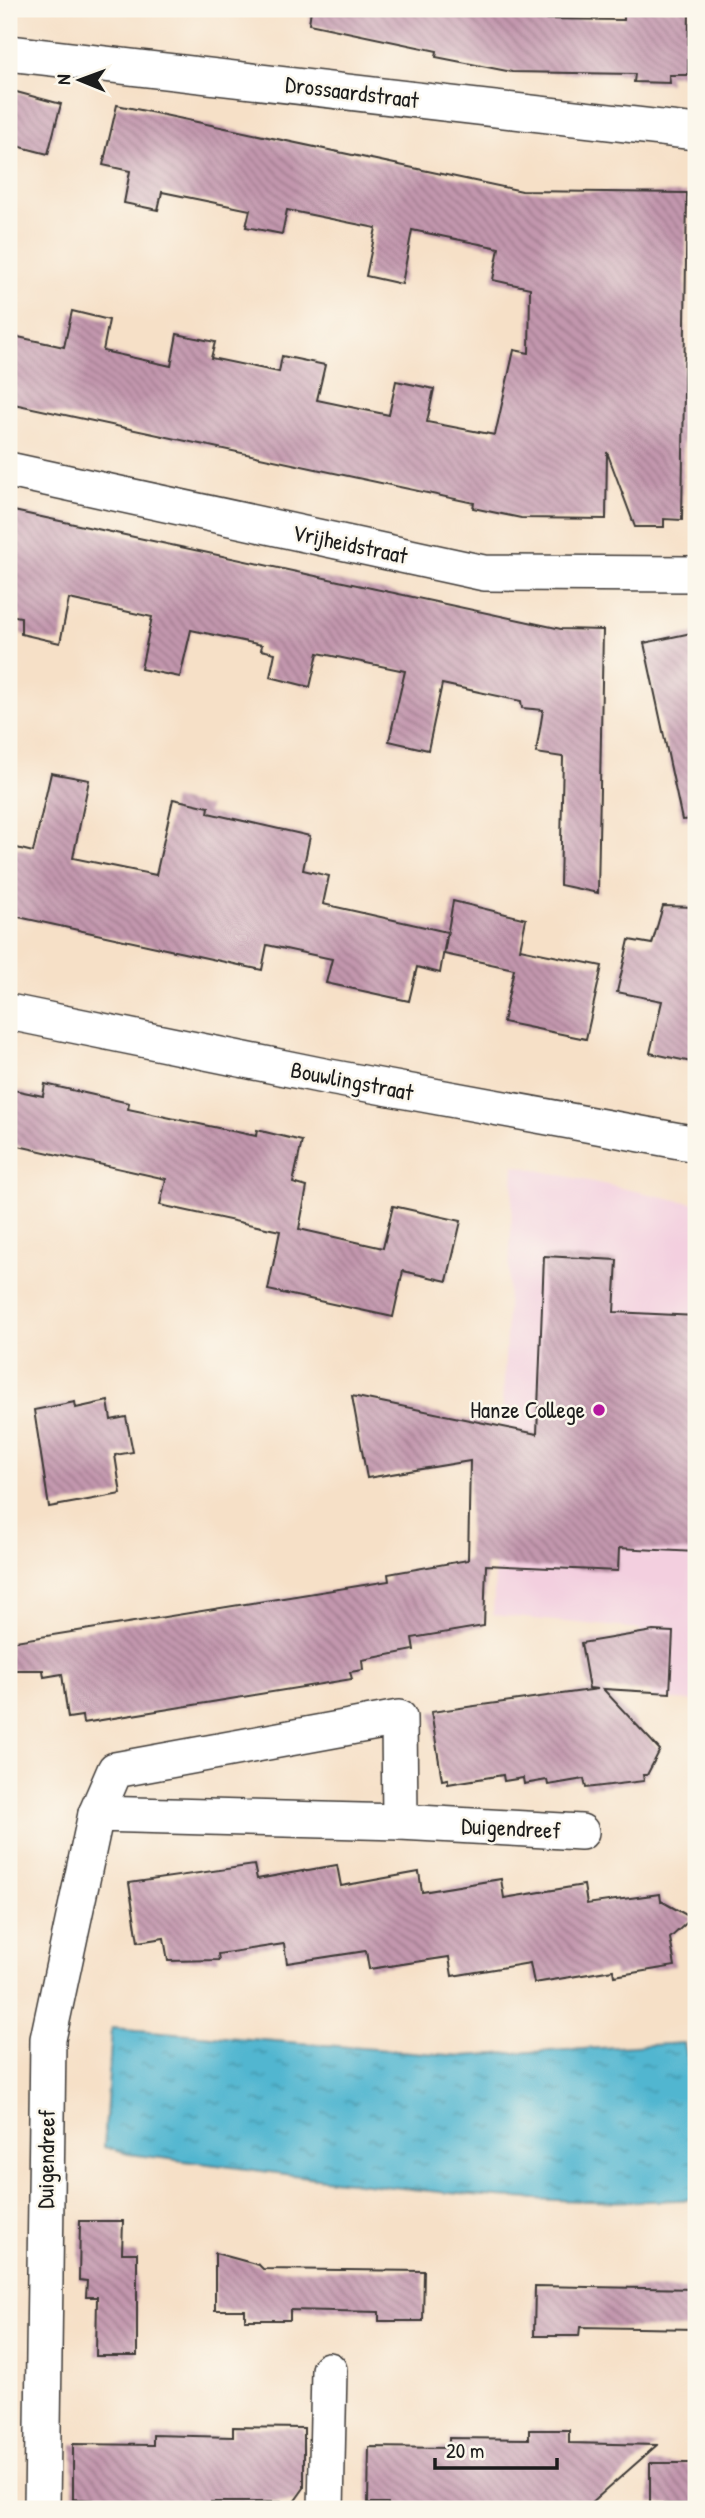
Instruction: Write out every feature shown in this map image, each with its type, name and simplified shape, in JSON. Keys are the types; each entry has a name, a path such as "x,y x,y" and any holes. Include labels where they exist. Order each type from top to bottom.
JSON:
{"street":[{"name":"Drossaardstraat","path":"9,53 696,132"},
{"name":"Vrijheidstraat","path":"9,470 484,573 696,574"},
{"name":"Bouwlingstraat","path":"9,1012 324,1076 696,1144"},
{"name":"Duigendreef","path":"42,2509 48,2039 96,1814 115,1770 399,1718 400,1822"},
{"name":"Duigendreef","path":"96,1814 400,1822 581,1832"},
{"path":"326,2509 328,2370"}],"shaded area":[{"name":"Hanze College","path":"514,1165 696,1204 696,1701 652,1699 640,1629 493,1615"}],"water":[{"path":"112,2028 462,2056 684,2043 696,2096 696,2199 554,2200 483,2196 128,2154 104,2147"}],"building":[{"path":"311,9 535,9 535,19 624,20 624,9 689,9 688,75 669,75 670,83 634,82 635,74 512,72 436,57 437,51 309,24"},
{"path":"9,90 61,104 48,154 9,144"},
{"path":"117,105 522,191 687,193 682,520 664,519 664,527 635,527 607,452 606,519 521,518 473,508 474,503 9,403 9,335 64,347 72,311 109,320 103,351 171,366 177,334 215,342 211,358 279,372 282,356 325,365 317,400 389,415 396,381 434,389 427,422 495,435 514,350 529,353 530,288 493,280 499,248 412,230 402,284 366,276 376,228 287,210 282,234 246,227 250,210 162,192 158,210 124,203 130,171 103,165"},
{"path":"9,510 561,629 603,630 598,893 560,885 563,757 536,753 543,710 522,708 521,701 442,684 428,750 389,741 405,671 318,653 310,687 270,677 275,653 261,650 262,645 191,630 180,677 141,669 152,617 69,599 60,643 21,634 21,617 9,615"},
{"path":"696,632 696,819 682,820 644,643"},
{"path":"51,773 89,780 73,858 156,875 173,799 209,807 208,813 310,836 303,870 329,876 323,904 447,932 440,973 417,967 409,1001 326,983 332,959 267,945 262,970 9,915 9,846 33,852"},
{"path":"453,901 526,919 520,949 602,966 586,1039 503,1022 514,969 444,954"},
{"path":"663,906 696,907 696,1063 650,1053 662,1001 617,992 629,940 652,944"},
{"path":"45,1084 129,1103 128,1109 256,1136 257,1130 302,1141 293,1183 307,1187 299,1229 383,1248 393,1206 461,1221 447,1281 403,1271 393,1317 268,1290 280,1231 160,1205 166,1179 9,1144 9,1089 43,1096"},
{"path":"544,1256 617,1260 614,1312 696,1316 696,1552 619,1548 618,1571 486,1565 484,1626 412,1638 414,1650 362,1660 363,1670 350,1672 352,1679 83,1723 82,1716 68,1718 62,1674 44,1677 43,1670 9,1670 9,1642 389,1581 388,1574 468,1560 470,1461 367,1478 352,1396 537,1434"},
{"path":"108,1401 111,1420 126,1417 133,1452 115,1455 121,1494 49,1507 34,1410 75,1402 76,1408"},
{"path":"653,1631 673,1632 670,1693 603,1689 660,1750 647,1775 643,1775 644,1781 586,1788 584,1779 548,1785 547,1780 524,1784 523,1778 504,1781 503,1775 448,1784 448,1779 442,1780 431,1712 598,1689 589,1688 581,1643"},
{"path":"254,1865 257,1879 337,1865 341,1886 419,1872 422,1892 501,1879 504,1898 584,1885 587,1904 660,1894 661,1901 692,1918 670,1938 675,1966 614,1976 613,1970 534,1983 530,1963 452,1976 449,1957 369,1969 366,1951 287,1963 284,1944 218,1954 219,1960 168,1961 164,1938 138,1942 129,1883"},
{"path":"80,2221 123,2221 122,2253 137,2253 137,2356 96,2356 97,2297 86,2297 87,2281 79,2280"},
{"path":"215,2253 259,2265 263,2269 424,2271 423,2321 379,2321 379,2312 290,2310 290,2320 245,2320 245,2310 215,2310"},
{"path":"535,2286 696,2289 696,2329 580,2327 579,2336 534,2336"},
{"path":"233,2427 304,2428 304,2488 294,2502 211,2502 211,2509 93,2509 92,2500 73,2499 73,2444 153,2445 153,2435 233,2437"},
{"path":"529,2430 569,2430 569,2443 657,2445 589,2505 519,2504 514,2509 389,2509 388,2503 368,2503 369,2447 449,2448 449,2438 529,2439"},
{"path":"650,2463 696,2463 696,2504 650,2504"}],"place":[{"name":"Hanze College","path":"599,1410"}]}
